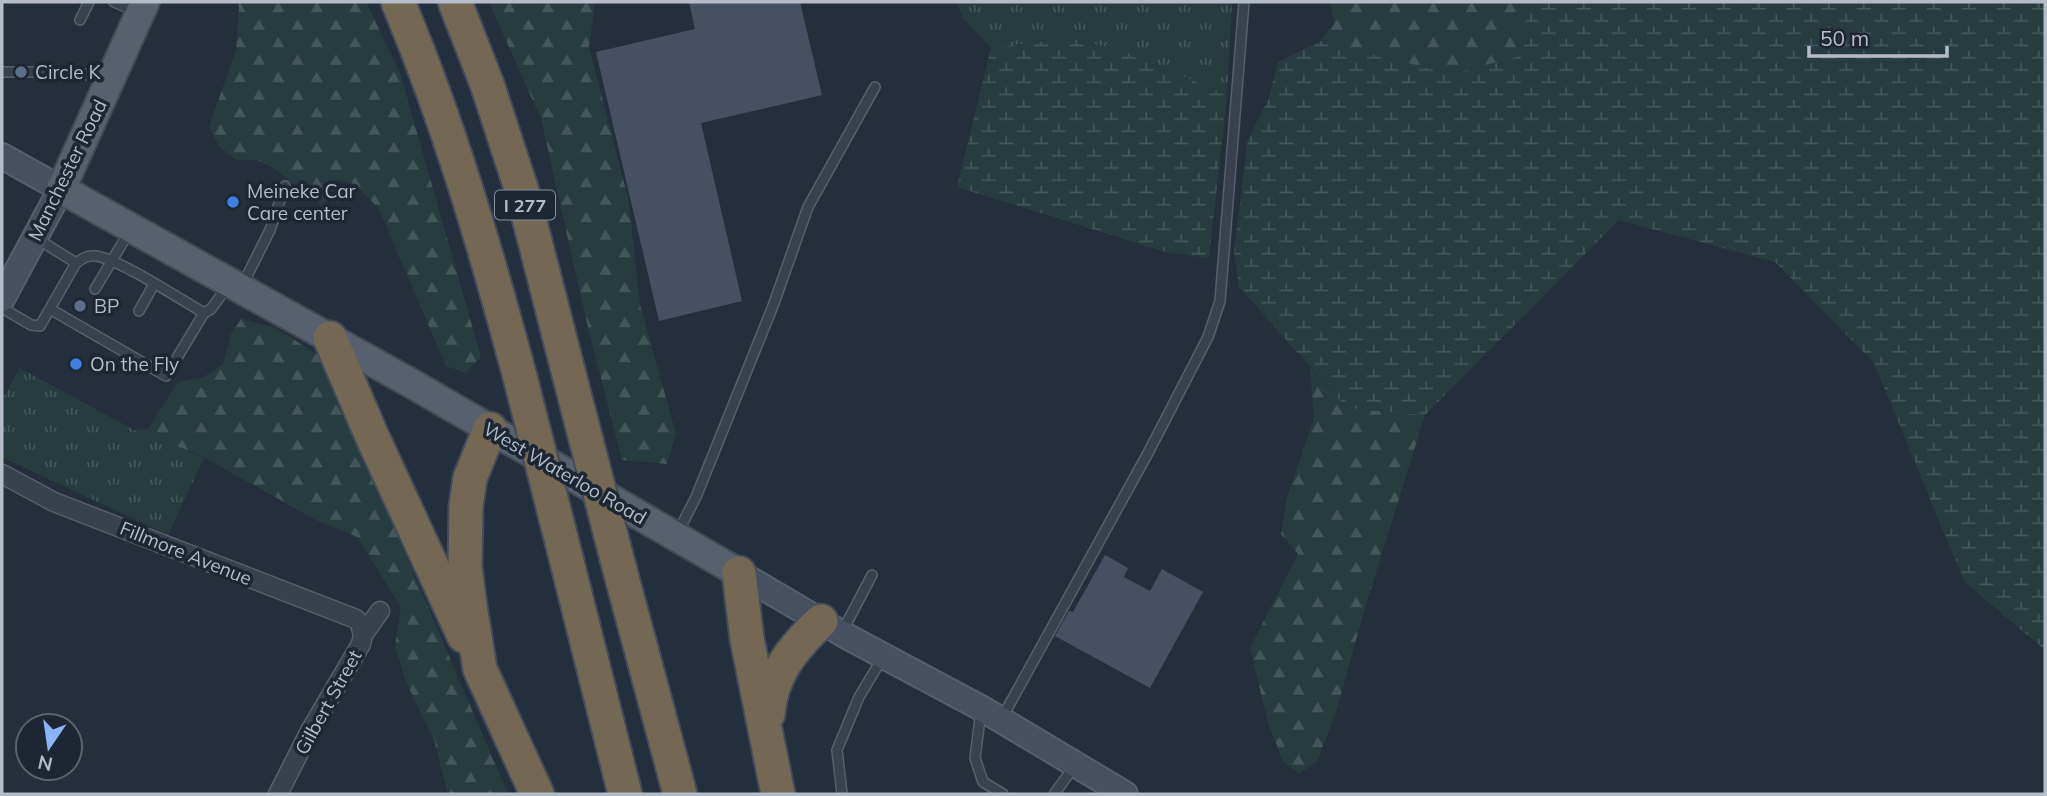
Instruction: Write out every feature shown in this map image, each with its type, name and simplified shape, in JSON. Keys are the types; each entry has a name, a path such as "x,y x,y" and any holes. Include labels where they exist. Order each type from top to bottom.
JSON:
{"highway":[{"name":"I 277","path":"398,2 452,145 494,281 625,794"},
{"name":"I 277","path":"455,2 487,84 522,191 680,794"},
{"path":"330,338 371,434 537,794"},
{"path":"480,669 466,567 466,506 470,478 490,429"},
{"path":"740,573 747,639 778,794"},
{"path":"768,745 769,698 776,676 794,649 831,627"}],"main road":[{"name":"Manchester Road","path":"2,299 61,189 142,7"},
{"name":"West Waterloo Road","path":"2,156 330,338 831,627 991,714 1125,794"}],"street":[{"name":"Fillmore Avenue","path":"2,474 54,502 356,619 363,635"},
{"name":"Gilbert Street","path":"278,794 310,731 361,644 363,635 380,611"}],"lane":[{"path":"80,20 89,2"},
{"path":"114,2 142,7"},
{"path":"1003,794 983,782 975,758 991,714 1148,453 1208,337 1220,302 1244,2"},
{"path":"2,72 70,72 110,79"},
{"path":"675,536 696,497 773,306 808,206 875,87"},
{"path":"50,309 78,320 120,344 166,376 204,313 235,286 270,230 285,186"},
{"path":"95,289 132,228"},
{"path":"35,238 76,263"},
{"path":"2,308 31,325 40,326 76,263 93,255 110,261 204,313"},
{"path":"139,312 154,284"},
{"path":"831,627 872,575"},
{"path":"842,794 837,750 859,697 884,656"},
{"path":"1054,794 1075,765"}],"green space":[{"path":"238,2 366,2 400,73 481,357 466,373 446,366 379,209 355,184 338,180 322,205 277,170 257,160 237,160 219,146 209,127 236,50"},
{"path":"489,2 595,2 589,47 629,202 640,305 676,434 667,464 622,460 588,328 541,119"},
{"path":"956,2 1232,2 1227,95 1120,50 1068,38 991,48 963,18"},
{"path":"1330,2 1530,2 1518,57 1451,74 1320,41 1334,23"},
{"path":"1530,2 2045,2 2045,650 1964,581 1874,363 1775,262 1619,220 1425,415 1347,408 1239,287 1234,251 1248,139 1269,98 1278,62 1320,41 1451,74 1517,57"},
{"path":"1068,38 1120,50 1227,95 1209,258 1169,253 957,187 991,48"},
{"path":"241,319 276,328 321,357 508,794 448,794 434,740 406,682 395,646 401,607 357,537 316,520 198,454 134,430 148,429 178,382 204,377 223,364 231,334"},
{"path":"20,368 134,430 171,442 204,458 168,535 2,457 2,400"},
{"path":"1310,368 1347,408 1425,415 1336,712 1317,761 1299,774 1283,761 1269,726 1250,648 1298,554 1281,534 1287,498 1314,418"}],"building":[{"path":"689,2 800,2 822,95 701,123 742,301 659,321 596,52 695,29"},
{"path":"1105,555 1128,568 1124,577 1150,591 1162,569 1203,592 1150,688 1055,636 1069,611 1073,612"}],"place":[{"name":"Circle K","path":"21,72"},
{"name":"Meineke Car Care center","path":"233,202"},
{"name":"BP","path":"80,306"},
{"name":"On the Fly","path":"76,364"}]}
